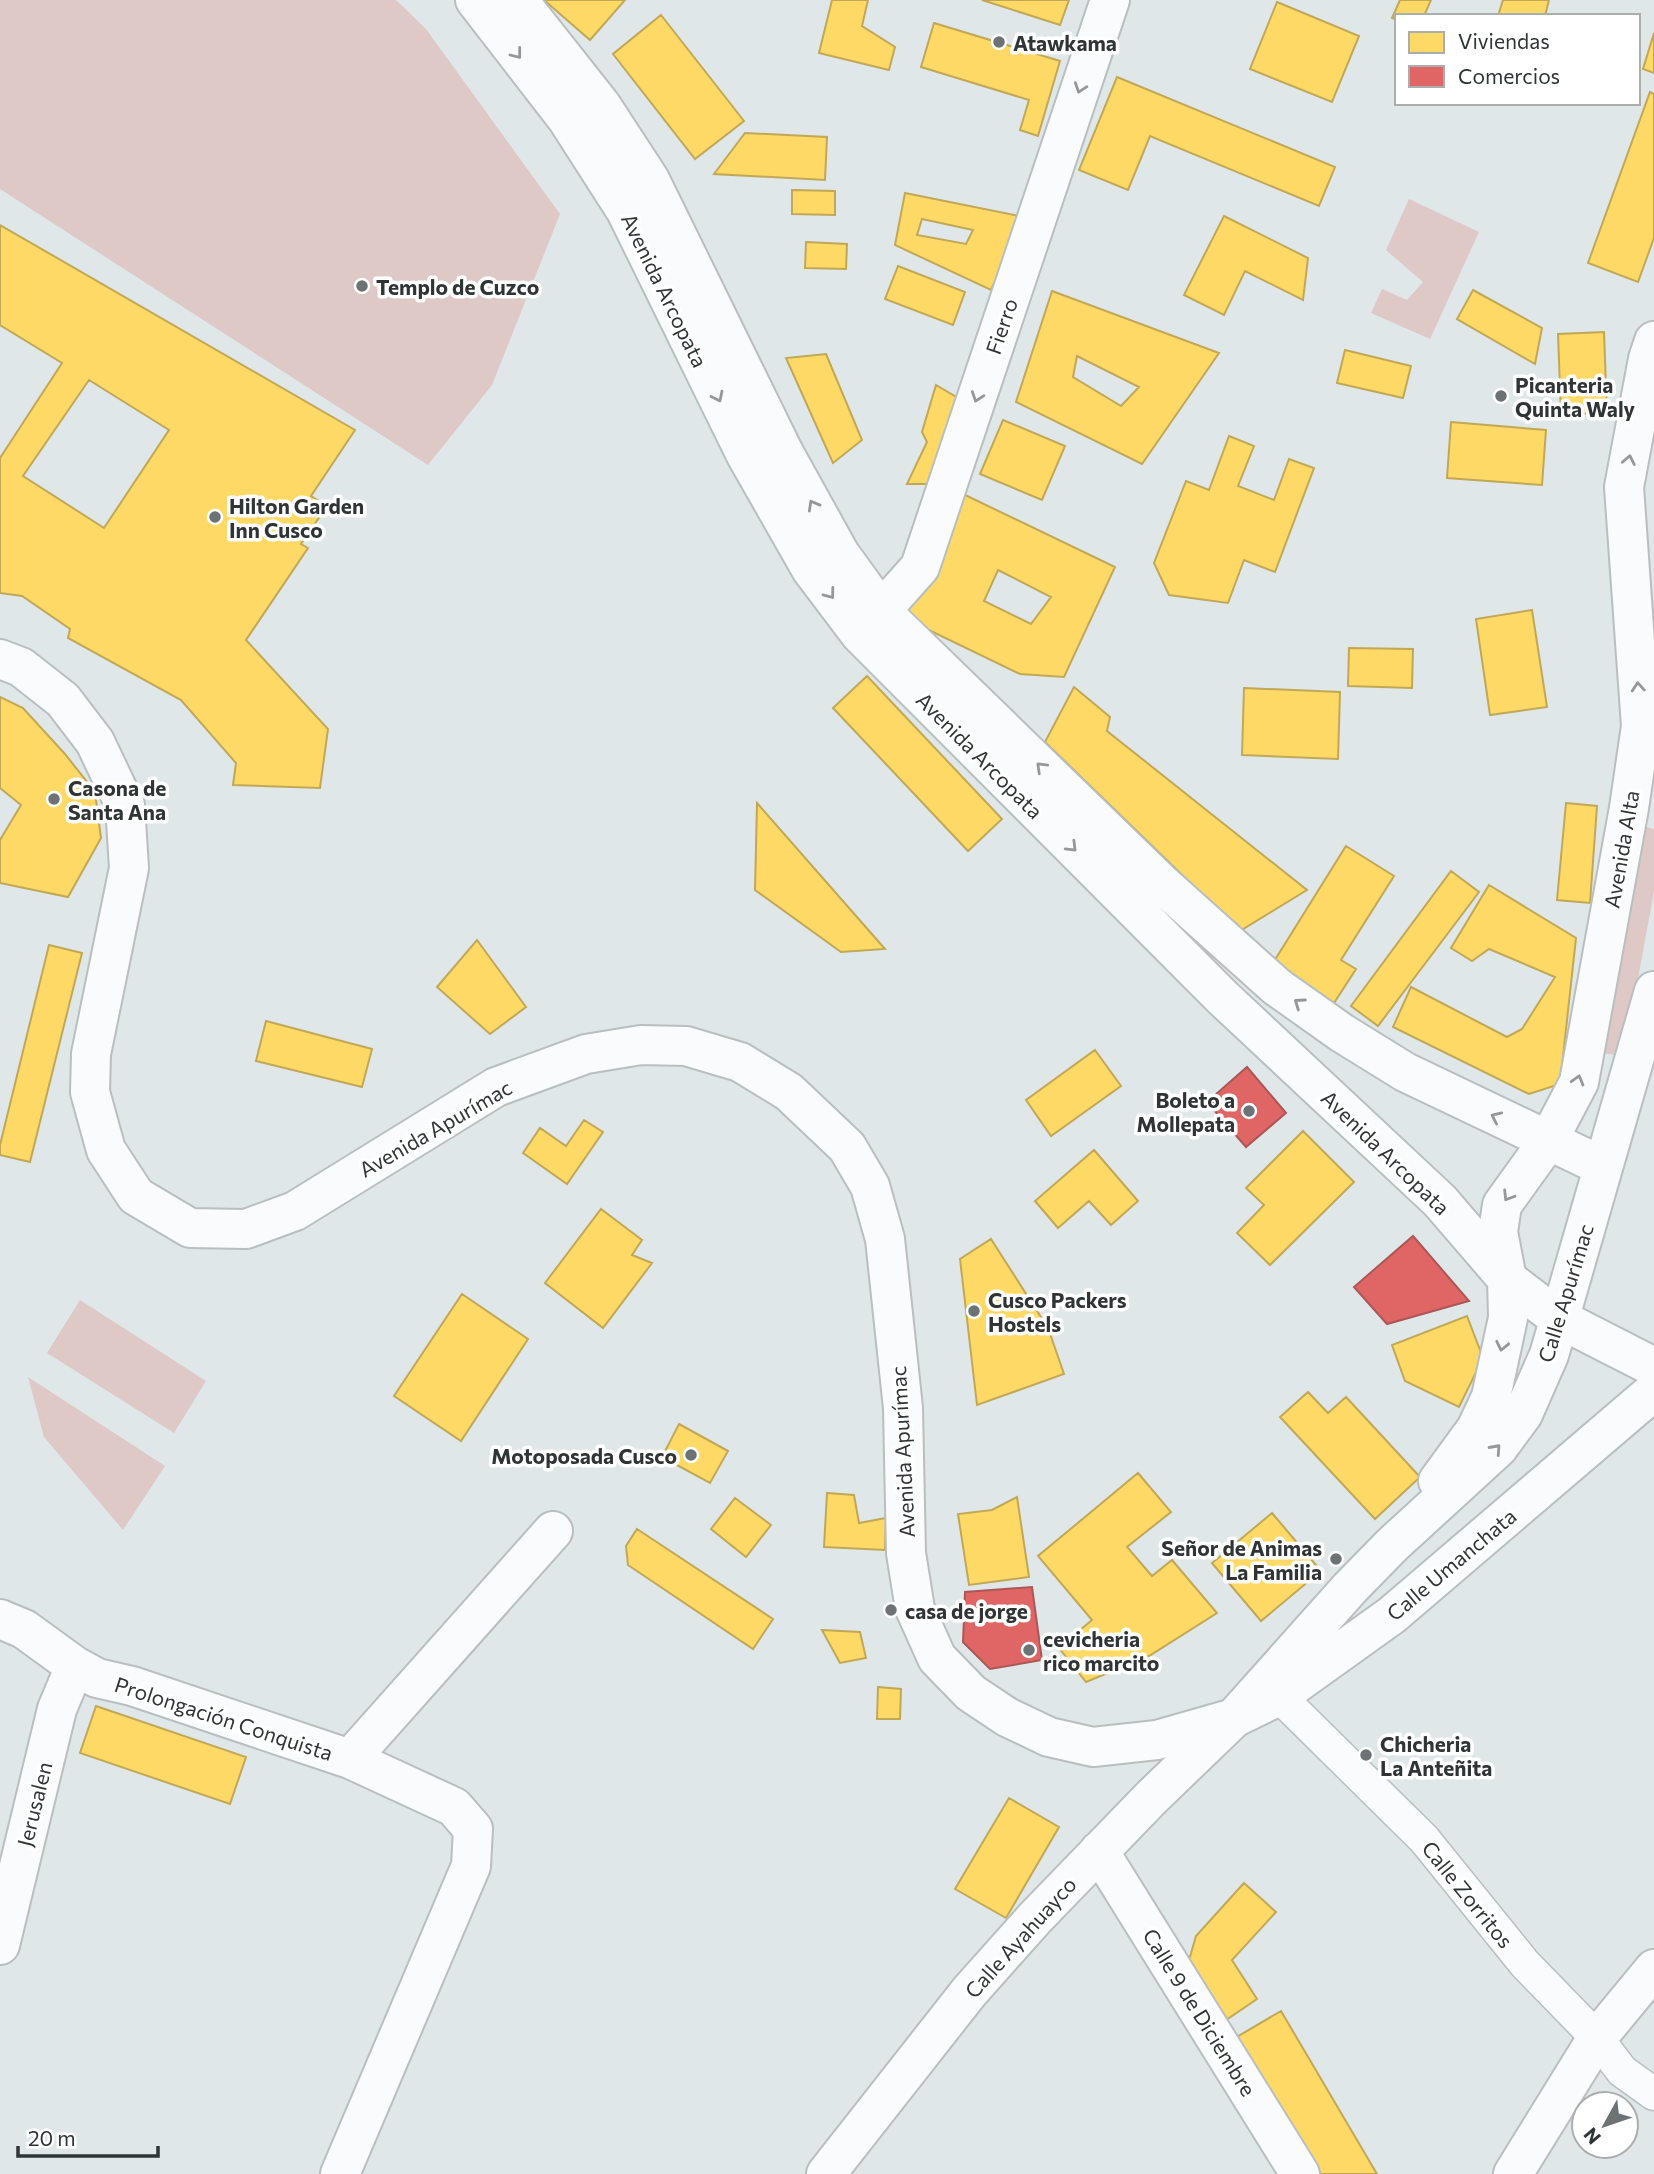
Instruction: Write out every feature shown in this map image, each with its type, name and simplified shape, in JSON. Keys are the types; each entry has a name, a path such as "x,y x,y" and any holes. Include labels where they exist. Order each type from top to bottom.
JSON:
{"street":[{"name":"Avenida Arcopata","path":"475,0 567,119 626,211 746,455 811,569 1277,987 1342,1033 1405,1072 1602,1166"},
{"name":"Avenida Arcopata","path":"518,0 601,105 650,180 784,453 840,554 871,623 1223,998 1440,1201 1507,1279 1558,1318 1654,1367"},
{"name":"Fierro","path":"871,623 920,567 1110,0"},
{"name":"Avenida Alta","path":"1507,1279 1498,1232 1502,1205 1548,1141 1579,1082 1629,808 1648,726 1624,487 1654,341"},
{"name":"Avenida Apurímac","path":"0,659 21,667 62,700 95,743 125,805 129,868 91,1054 90,1092 106,1150 136,1196 190,1228 246,1229 295,1212 496,1087 586,1054 641,1045 686,1045 740,1062 789,1093 847,1147 870,1186 885,1239 901,1395 906,1553 915,1609 937,1658 971,1693 1007,1717 1049,1738 1093,1747 1157,1740 1234,1718"},
{"name":"Calle Apurímac","path":"1234,1718 1350,1588 1392,1545 1498,1448 1523,1414 1549,1355 1654,991"},
{"name":"Calle Apurímac","path":"1392,1545 1476,1429 1491,1397 1508,1318 1507,1279"},
{"name":"Calle Umanchata","path":"1234,1718 1279,1696 1392,1615 1654,1391"},
{"path":"350,1759 553,1531"},
{"name":"Prolongación Conquista","path":"0,1619 24,1629 75,1666 97,1678 132,1686 350,1759 454,1807 473,1829 471,1866 341,2174"},
{"name":"Jerusalen","path":"0,1945 57,1709 75,1666"},
{"name":"Calle Zorritos","path":"1279,1696 1424,1839 1525,1964 1597,2038 1622,2071 1654,2094"},
{"name":"Calle Ayahuayco","path":"826,2174 969,1992 1099,1851 1234,1718"},
{"name":"Calle 9 de Diciembre","path":"1099,1851 1300,2174"},
{"path":"1513,2174 1597,2038 1654,1969"}],"shaded area":[{"path":"0,0 396,0 426,29 560,214 492,385 428,465 0,189"},
{"path":"1409,199 1479,232 1430,339 1371,313 1382,289 1407,300 1423,282 1386,250"},
{"path":"1644,826 1654,829 1654,891 1624,1056 1602,1053"},
{"path":"80,1300 206,1381 174,1433 47,1353"},
{"path":"28,1377 165,1466 123,1530 44,1437"}],"building: Viviendas":[{"path":"544,0 625,0 590,40"},
{"path":"832,0 868,0 862,26 895,47 889,70 819,53"},
{"path":"982,0 1069,0 1060,25"},
{"path":"1400,0 1431,0 1425,14 1395,14 1395,19 1392,18"},
{"path":"1503,0 1549,0 1546,14 1499,14"},
{"path":"1277,2 1359,36 1332,102 1250,69"},
{"path":"661,15 744,121 695,159 613,54"},
{"path":"934,23 1060,61 1038,136 1020,130 1029,100 921,67"},
{"path":"1654,33 1654,73 1643,69"},
{"path":"1117,77 1335,167 1319,206 1150,136 1128,190 1079,170"},
{"path":"1650,92 1654,94 1654,238 1638,282 1588,263"},
{"path":"745,133 827,137 825,180 714,174"},
{"path":"792,190 835,191 835,215 792,214"},
{"path":"905,193 1024,217 991,290 895,245","holes":["922,219 973,230 966,244 917,235"]},
{"path":"1224,216 1308,258 1303,300 1245,271 1224,315 1184,295"},
{"name":"Hilton Garden Inn Cusco","path":"0,225 355,430 311,496 327,506 301,544 308,548 246,640 328,729 320,788 233,785 236,763 181,700 68,638 70,629 22,596 0,593 0,458 62,363 0,325","holes":["89,380 169,430 104,528 23,476"]},
{"path":"806,242 847,244 846,269 805,268"},
{"path":"898,266 965,292 953,325 885,299"},
{"path":"1473,290 1542,328 1535,364 1457,319"},
{"path":"1052,291 1219,353 1142,464 1016,402","holes":["1077,356 1139,387 1121,406 1073,377"]},
{"path":"1604,332 1607,413 1561,414 1558,334"},
{"path":"1345,350 1411,366 1403,398 1337,383"},
{"path":"826,354 862,440 833,463 786,358"},
{"path":"936,385 958,398 931,484 907,484 927,442 922,432"},
{"path":"1003,420 1065,446 1042,500 980,474"},
{"path":"1451,422 1546,430 1542,485 1447,478"},
{"path":"1229,436 1254,446 1238,486 1274,500 1289,459 1314,468 1275,572 1244,560 1228,603 1169,595 1154,563 1186,481 1209,490"},
{"path":"963,494 1115,567 1064,677 1020,674 904,618","holes":["998,570 1051,597 1031,624 984,601"]},
{"path":"1532,610 1547,707 1490,715 1476,619"},
{"path":"1349,648 1413,649 1412,688 1348,686"},
{"path":"867,676 1002,819 968,851 833,708"},
{"path":"1074,687 1110,717 1107,731 1307,890 1240,931 1045,742"},
{"path":"1244,688 1340,692 1338,759 1242,755"},
{"name":"Casona de Santa Ana","path":"0,697 23,708 95,792 101,838 68,897 0,883 0,840 21,805 0,788"},
{"path":"757,803 885,949 841,952 755,890"},
{"path":"1566,803 1597,806 1590,903 1557,900"},
{"path":"1346,846 1394,876 1341,960 1356,969 1334,1003 1273,963"},
{"path":"1451,871 1479,892 1378,1026 1351,1006"},
{"path":"1489,885 1576,938 1560,1084 1529,1094 1393,1027 1411,987 1507,1037 1522,1029 1555,977 1489,949 1472,961 1451,948"},
{"path":"477,940 526,1007 490,1034 437,987"},
{"path":"49,945 82,953 30,1162 0,1155 0,1145"},
{"path":"266,1021 372,1049 362,1087 256,1061"},
{"path":"1095,1050 1121,1086 1051,1136 1026,1100"},
{"path":"584,1120 603,1132 567,1184 523,1153 540,1128 566,1146"},
{"path":"1303,1131 1354,1182 1270,1265 1237,1233 1264,1205 1246,1188"},
{"path":"1094,1150 1138,1201 1111,1225 1089,1201 1058,1228 1035,1201"},
{"path":"601,1209 642,1240 632,1255 652,1263 603,1328 545,1283"},
{"path":"991,1239 1048,1328 1064,1374 977,1405 960,1259"},
{"path":"462,1294 528,1339 461,1441 394,1396"},
{"path":"1467,1316 1483,1358 1459,1407 1405,1381 1392,1345"},
{"path":"1308,1392 1328,1413 1346,1397 1420,1477 1375,1519 1280,1417"},
{"path":"679,1424 728,1451 710,1483 662,1457"},
{"path":"1138,1473 1171,1512 1127,1547 1152,1576 1172,1560 1217,1613 1149,1656 1086,1682 1059,1648 1092,1620 1038,1556"},
{"path":"827,1493 854,1495 859,1523 886,1518 885,1550 824,1547"},
{"path":"1017,1497 1029,1577 969,1585 958,1514 992,1510"},
{"path":"735,1498 771,1525 746,1557 711,1529"},
{"path":"1272,1513 1321,1571 1261,1621 1212,1563"},
{"path":"637,1529 773,1619 753,1649 628,1565 626,1546"},
{"path":"822,1630 860,1632 866,1658 840,1663"},
{"path":"878,1687 901,1689 900,1719 877,1719"},
{"path":"96,1706 246,1757 230,1804 80,1753"},
{"path":"1009,1798 1059,1827 1006,1918 955,1889"},
{"path":"1244,1883 1276,1912 1232,1960 1257,1999 1223,2022 1187,1967 1196,1936"},
{"path":"1281,2011 1377,2174 1317,2174 1235,2038"}],"building: Comercios":[{"path":"1247,1067 1286,1113 1246,1147 1207,1102"},
{"path":"1413,1236 1469,1301 1387,1324 1354,1287"},
{"path":"1032,1587 1042,1660 990,1669 963,1642 965,1592"}],"place":[{"name":"Atawkama","path":"999,42"},
{"name":"Templo de Cuzco","path":"362,286"},
{"name":"Picanteria Quinta Waly","path":"1501,396"},
{"name":"Hilton Garden Inn Cusco","path":"215,517"},
{"name":"Casona de Santa Ana","path":"54,799"},
{"name":"Boleto a Mollepata","path":"1249,1111"},
{"name":"Cusco Packers Hostels","path":"974,1311"},
{"name":"Motoposada Cusco","path":"691,1455"},
{"name":"Señor de Animas La Familia","path":"1336,1559"},
{"name":"casa de jorge","path":"891,1610"},
{"name":"cevicheria rico marcito","path":"1029,1650"},
{"name":"Chicheria La Anteñita","path":"1366,1755"}]}
